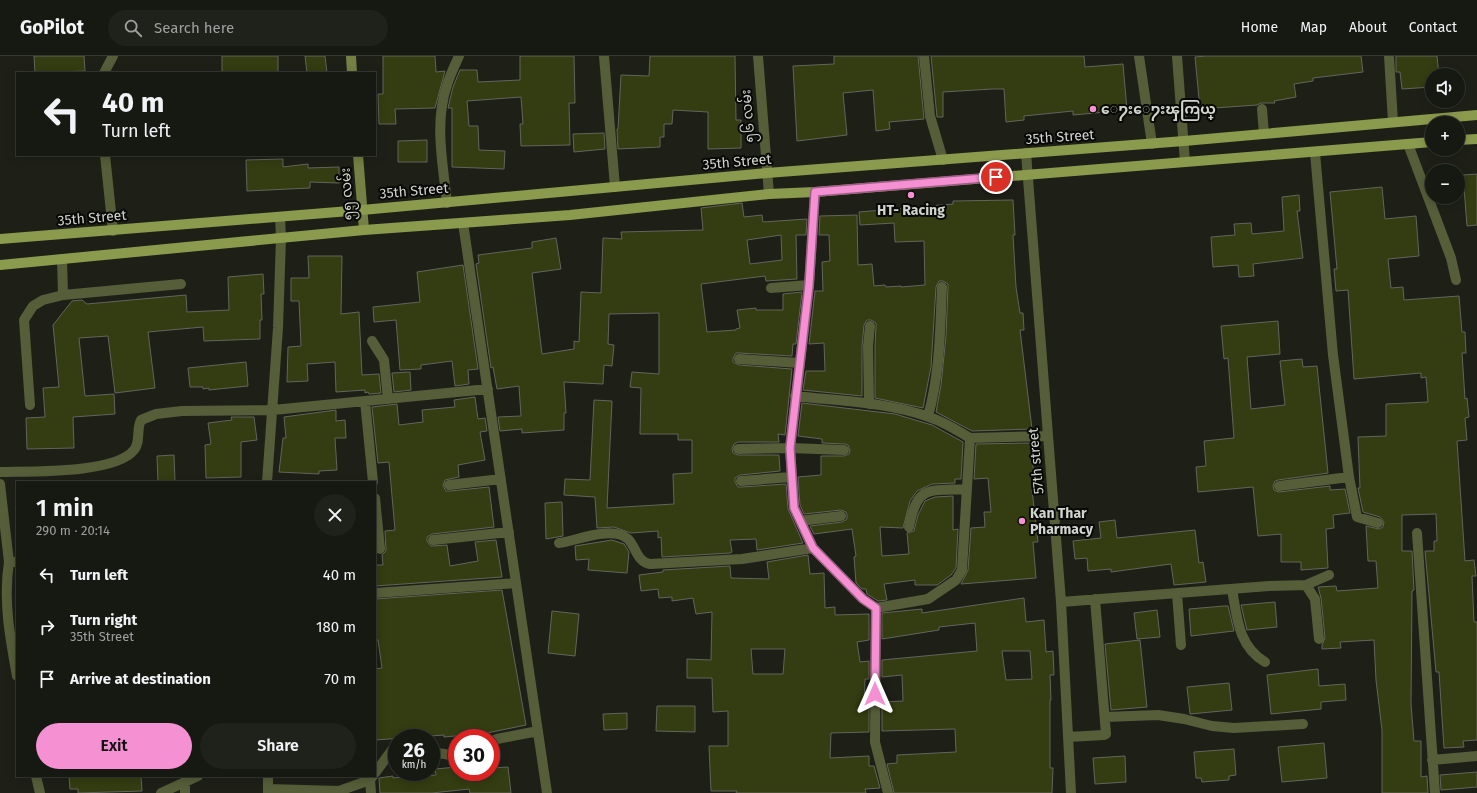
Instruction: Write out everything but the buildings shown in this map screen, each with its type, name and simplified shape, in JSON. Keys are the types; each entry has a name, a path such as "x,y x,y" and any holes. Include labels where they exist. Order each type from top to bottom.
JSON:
{"main road":[{"path":"351,56 352,72"},
{"name":"35th Street","path":"0,239 280,217 767,174 1152,144 1477,115"},
{"path":"1465,140 1477,139"},
{"path":"0,265 364,230 570,215 769,194 815,192 1027,174 1316,153 1425,143"},
{"name":"၅၅ လမ်း","path":"358,156 364,230"}],"street":[{"path":"105,72 113,56"},
{"path":"447,202 441,148 442,107 447,85 459,56"},
{"path":"604,56 615,187"},
{"name":"၅၆ လမ်း","path":"758,56 769,194"},
{"path":"924,56 930,116 943,160"},
{"path":"1139,56 1152,144"},
{"path":"1177,56 1185,162"},
{"path":"1389,56 1393,122"},
{"path":"1262,109 1264,134"},
{"path":"1408,144 1451,258 1456,280"},
{"path":"1316,153 1333,355 1349,477 1357,517 1378,523"},
{"name":"57th street","path":"1026,154 1061,602 1071,793"},
{"path":"106,156 113,231"},
{"path":"815,192 809,285 790,448 794,508 813,548 863,599 876,608 928,599 959,576 962,570 970,438"},
{"path":"267,481 273,410 281,238 280,217"},
{"path":"463,223 547,793"},
{"path":"62,259 63,295"},
{"path":"30,405 24,320 33,306 43,300 63,295 181,284"},
{"path":"771,288 809,285"},
{"path":"928,416 934,397 937,372 942,287"},
{"path":"869,404 868,346 870,326"},
{"path":"372,341 384,360 388,399"},
{"path":"739,359 800,363"},
{"path":"0,472 62,470 104,466 118,461 134,451 137,445 138,426 141,420 156,414 182,411 273,410 488,389"},
{"path":"795,396 869,404 928,416 948,425 970,438 1048,436"},
{"path":"365,401 373,481"},
{"path":"738,449 790,448 844,450"},
{"path":"1279,486 1349,477"},
{"path":"741,481 791,478"},
{"path":"449,485 501,479"},
{"path":"0,484 13,562 7,586 4,618 16,672"},
{"path":"909,527 914,505 922,494 928,491 967,489"},
{"path":"376,508 380,548"},
{"path":"800,521 841,516"},
{"path":"433,540 509,532"},
{"path":"1417,533 1435,793"},
{"path":"559,543 598,534 618,536 628,539 642,560 650,564 742,559 813,548"},
{"path":"1061,602 1306,585 1329,575"},
{"path":"376,593 516,583"},
{"path":"1306,585 1315,599 1319,638"},
{"path":"1232,589 1237,621 1244,641 1256,657 1265,662"},
{"path":"1177,594 1181,645"},
{"path":"1068,737 1104,735 1106,731 1095,599"},
{"path":"876,608 875,742 888,793"},
{"path":"1104,716 1158,715 1184,719 1212,726 1234,728 1303,724"},
{"path":"500,738 538,731"},
{"path":"376,771 388,755"},
{"path":"1432,760 1477,756"},
{"path":"36,777 40,793"},
{"path":"161,793 195,777"},
{"path":"268,777 268,791 339,791 370,777"},
{"path":"371,793 372,777"},
{"path":"185,781 185,793"}],"place":[{"name":"ေ႒းေ႒းၾကြယ္","path":"1093,109"},
{"name":"HT- Racing","path":"911,195"},
{"name":"Kan Thar Pharmacy","path":"1022,521"}],"route":[{"path":"875,694 876,608 863,599 822,559 813,548 794,508 790,448 809,285 815,192 996,177"}]}
